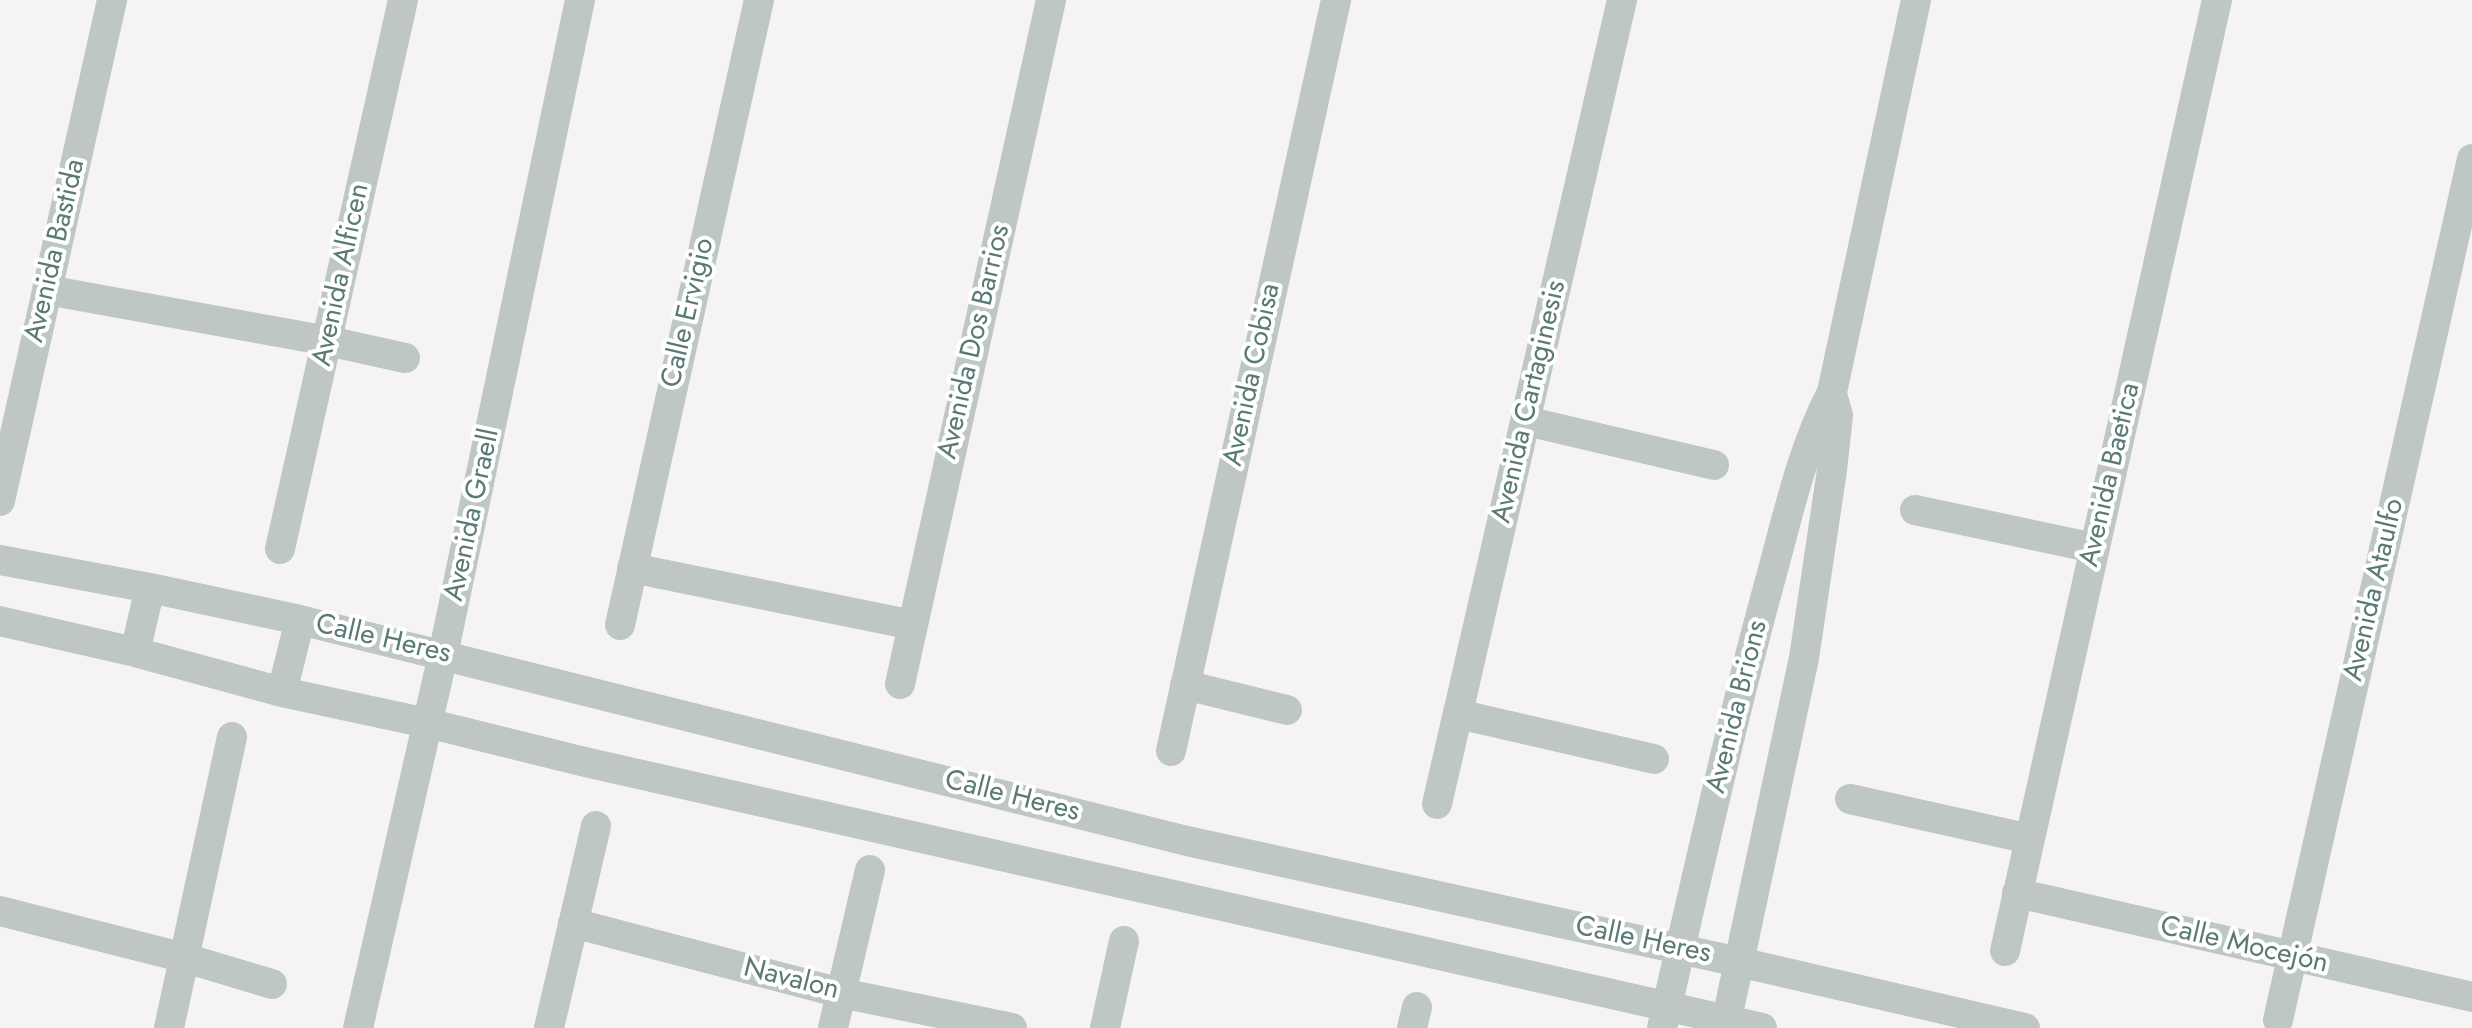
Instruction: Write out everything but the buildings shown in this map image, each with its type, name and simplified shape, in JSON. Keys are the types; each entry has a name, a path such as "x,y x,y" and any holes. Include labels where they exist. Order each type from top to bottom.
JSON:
{"street":[{"name":"Avenida Bastida","path":"0,501 112,0"},
{"name":"Avenida Alficen","path":"280,549 403,0"},
{"name":"Avenida Graell","path":"358,1028 443,655 580,0"},
{"name":"Calle Ervigio","path":"620,625 759,0"},
{"name":"Avenida Dos Barrios","path":"900,684 1051,0"},
{"name":"Avenida Cobisa","path":"1171,751 1336,0"},
{"name":"Avenida Cartaginesis","path":"1437,804 1622,0"},
{"name":"Avenida Brions","path":"1664,1017 1749,658 1803,466 1821,412 1832,392 1916,0"},
{"name":"Avenida Baetica","path":"2005,951 2217,0"},
{"name":"Avenida Ataulfo","path":"2278,1020 2472,159"},
{"path":"47,290 405,358"},
{"name":"Avenida Brions","path":"1726,1024 1804,658 1838,415 1832,392"},
{"path":"1526,421 1714,465"},
{"path":"1915,510 2094,548"},
{"name":"Calle Heres","path":"0,560 300,620 1187,841 2025,1028"},
{"path":"632,568 913,625"},
{"path":"135,652 150,588"},
{"path":"282,692 300,620"},
{"name":"Calle Heres","path":"0,621 135,652 282,692 427,723 1664,1017 1762,1028"},
{"path":"1185,685 1287,710"},
{"path":"1458,714 1654,759"},
{"path":"169,1028 232,737"},
{"path":"1850,799 2030,839"},
{"path":"549,1028 596,826"},
{"path":"833,1028 870,870"},
{"name":"Calle Mocejón","path":"2017,893 2472,997"},
{"path":"0,911 185,958 272,984"},
{"name":"Navalon","path":"573,923 841,993 1012,1028"},
{"path":"1105,1028 1124,941"}]}
